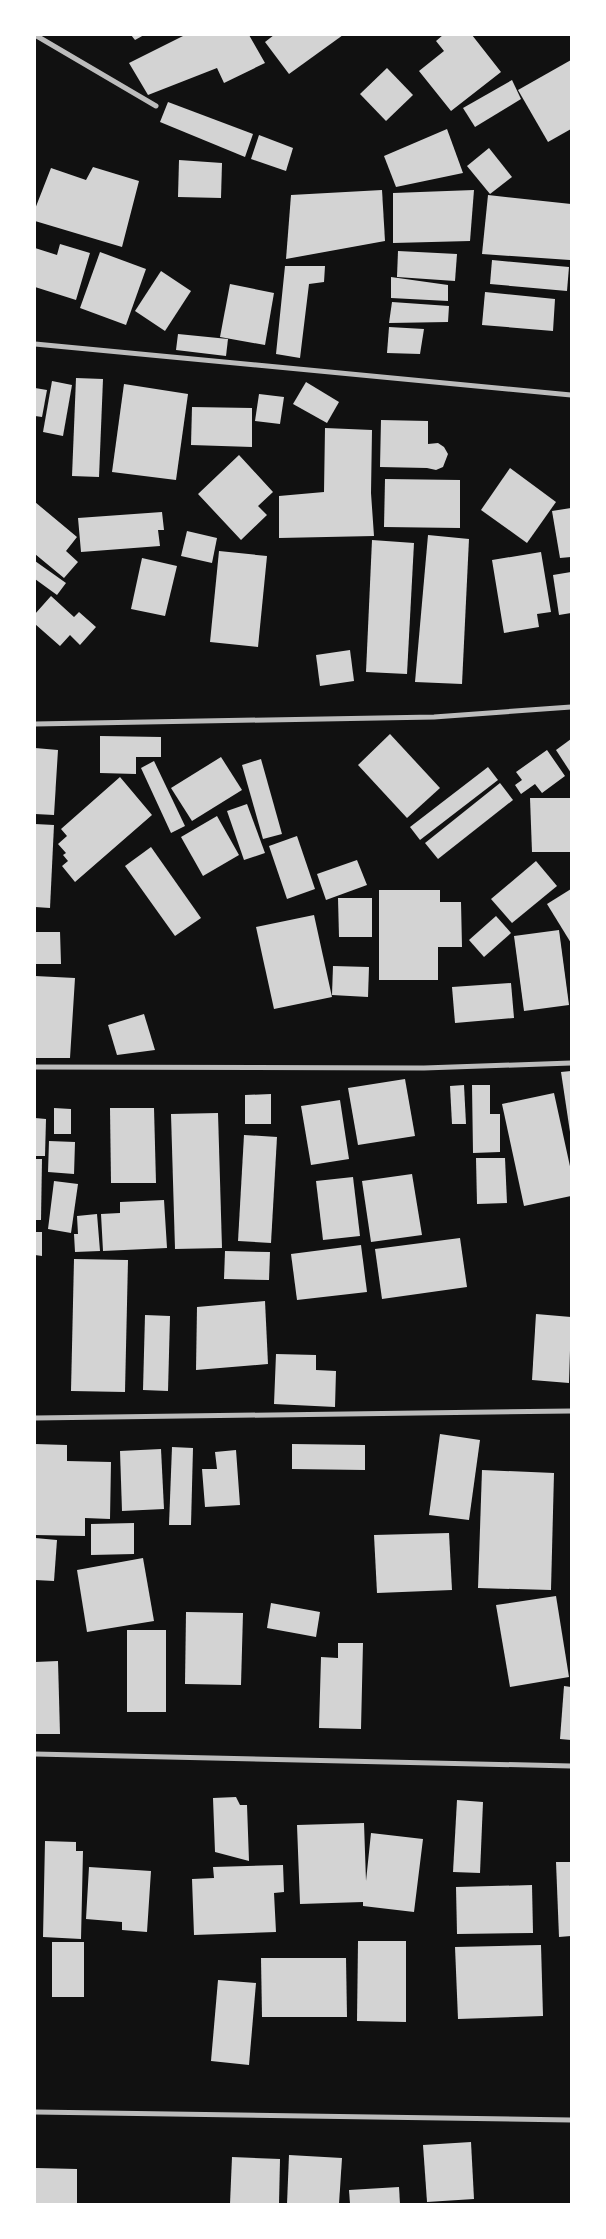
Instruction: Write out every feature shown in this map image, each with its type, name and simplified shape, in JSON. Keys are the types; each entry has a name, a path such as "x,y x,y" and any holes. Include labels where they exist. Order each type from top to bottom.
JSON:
{"street":[{"path":"35,35 156,106"},
{"path":"35,344 571,394"},
{"path":"35,724 434,717 571,707"},
{"path":"35,1067 424,1068 571,1063"},
{"path":"35,1418 571,1411"},
{"path":"35,1754 571,1766"},
{"path":"35,2112 571,2120"}],"building":[{"path":"131,35 144,35 135,40"},
{"path":"185,35 249,35 265,63 224,83 217,68 148,95 129,63"},
{"path":"274,35 343,35 289,74 265,42"},
{"path":"443,35 472,35 501,72 451,111 419,71 444,51 436,41"},
{"path":"571,60 571,129 548,142 518,90"},
{"path":"387,68 413,95 386,121 360,94"},
{"path":"512,80 521,99 475,127 463,108"},
{"path":"168,102 253,134 245,157 160,122"},
{"path":"447,129 463,173 396,187 384,156"},
{"path":"259,135 293,148 286,171 251,159"},
{"path":"489,148 512,177 490,194 467,166"},
{"path":"179,160 222,163 221,198 178,197"},
{"path":"93,167 139,181 122,247 35,221 35,209 51,168 86,180"},
{"path":"382,190 385,241 286,259 291,195"},
{"path":"474,190 470,241 393,243 393,193"},
{"path":"488,195 571,204 570,260 482,254"},
{"path":"60,244 90,253 76,300 35,287 35,248 57,255"},
{"path":"398,251 457,254 455,281 397,277"},
{"path":"100,252 146,269 126,325 80,308"},
{"path":"492,260 569,267 567,291 490,284"},
{"path":"285,266 325,266 324,282 309,284 300,358 276,354"},
{"path":"161,271 191,291 165,331 135,311"},
{"path":"391,277 448,285 448,301 391,298"},
{"path":"230,284 274,293 265,345 220,337"},
{"path":"485,292 555,299 553,331 482,325"},
{"path":"392,302 449,306 448,322 389,323"},
{"path":"389,327 424,329 420,354 387,353"},
{"path":"178,334 228,339 226,356 176,350"},
{"path":"76,378 103,379 99,477 72,476"},
{"path":"52,381 72,385 63,436 43,432"},
{"path":"306,382 339,402 327,423 293,404"},
{"path":"124,384 188,394 176,480 112,472"},
{"path":"35,388 47,390 42,417 35,416"},
{"path":"259,394 284,397 280,424 255,421"},
{"path":"192,407 252,408 252,447 191,445"},
{"path":"381,420 428,421 428,444 438,443 444,447 448,454 443,467 436,470 427,468 380,467"},
{"path":"325,428 372,430 371,493 374,536 279,538 279,496 324,492"},
{"path":"239,455 273,492 258,506 267,515 241,540 198,494"},
{"path":"510,468 556,502 527,543 481,510"},
{"path":"385,479 460,480 460,528 384,527"},
{"path":"35,502 77,537 66,551 78,562 64,578 35,554"},
{"path":"571,508 571,557 560,558 552,511"},
{"path":"162,512 164,530 158,530 160,546 81,552 78,518"},
{"path":"187,531 217,538 212,563 181,556"},
{"path":"428,535 469,539 462,684 415,682"},
{"path":"372,540 414,543 407,674 366,672"},
{"path":"219,551 267,556 258,647 210,642"},
{"path":"541,552 551,612 537,614 539,627 504,633 492,560"},
{"path":"142,558 177,566 165,616 131,609"},
{"path":"35,561 66,583 57,595 35,579"},
{"path":"571,572 571,613 559,615 553,575"},
{"path":"51,596 74,617 79,612 96,627 80,645 70,635 60,646 35,624 35,614"},
{"path":"350,650 354,681 320,686 316,655"},
{"path":"390,734 440,788 407,818 358,765"},
{"path":"100,736 161,737 161,757 136,757 136,774 100,773"},
{"path":"571,739 571,773 556,750"},
{"path":"35,748 58,750 54,815 35,814"},
{"path":"547,750 565,776 542,793 535,784 521,794 515,785 522,780 516,772"},
{"path":"221,757 242,790 192,821 171,788"},
{"path":"261,759 282,834 263,839 242,765"},
{"path":"154,761 185,826 171,833 141,768"},
{"path":"488,767 498,780 420,840 410,827"},
{"path":"120,777 152,815 75,882 62,866 68,861 63,855 66,853 58,844 67,836 61,829"},
{"path":"500,783 513,800 438,859 425,843"},
{"path":"530,798 571,798 571,852 532,852"},
{"path":"247,804 265,853 244,860 227,811"},
{"path":"217,816 239,855 203,876 181,837"},
{"path":"35,824 54,825 50,908 35,907"},
{"path":"297,836 315,889 287,899 269,846"},
{"path":"151,847 201,918 175,936 125,866"},
{"path":"357,860 367,885 326,900 317,874"},
{"path":"536,861 557,886 512,923 491,899"},
{"path":"571,889 571,943 547,904"},
{"path":"379,890 440,890 440,902 461,902 462,947 438,947 438,980 379,980"},
{"path":"338,898 372,898 372,937 339,937"},
{"path":"314,915 332,997 274,1009 256,927"},
{"path":"496,916 511,933 484,957 469,940"},
{"path":"559,930 569,1005 524,1011 514,936"},
{"path":"35,932 60,932 61,964 35,964"},
{"path":"333,966 369,967 368,997 332,995"},
{"path":"35,976 75,978 70,1058 35,1058"},
{"path":"511,983 514,1018 455,1023 452,987"},
{"path":"144,1014 155,1050 117,1055 108,1025"},
{"path":"571,1071 571,1132 570,1132 561,1072"},
{"path":"405,1079 415,1136 358,1145 348,1088"},
{"path":"464,1085 466,1124 452,1124 450,1086"},
{"path":"472,1085 490,1085 490,1114 500,1114 500,1152 473,1153"},
{"path":"554,1093 571,1171 571,1196 524,1206 502,1104"},
{"path":"271,1094 271,1124 245,1124 245,1095"},
{"path":"340,1100 349,1159 311,1165 301,1106"},
{"path":"54,1108 71,1109 71,1134 54,1134"},
{"path":"110,1108 154,1108 156,1183 111,1183"},
{"path":"218,1113 222,1248 175,1249 171,1114"},
{"path":"35,1118 46,1119 45,1156 35,1156"},
{"path":"244,1135 277,1137 271,1243 238,1241"},
{"path":"49,1141 75,1142 74,1174 48,1172"},
{"path":"476,1158 505,1158 507,1203 477,1204"},
{"path":"35,1159 42,1159 41,1220 35,1220"},
{"path":"412,1174 422,1235 371,1242 362,1181"},
{"path":"353,1177 360,1236 323,1240 316,1181"},
{"path":"54,1181 78,1184 71,1233 48,1229"},
{"path":"164,1200 167,1248 103,1251 101,1214 120,1213 120,1202"},
{"path":"97,1214 100,1251 75,1252 74,1234 78,1234 77,1216"},
{"path":"35,1232 42,1232 42,1256 35,1255"},
{"path":"460,1238 467,1287 382,1299 375,1249"},
{"path":"361,1245 367,1292 297,1300 291,1254"},
{"path":"225,1251 270,1252 269,1280 224,1279"},
{"path":"74,1259 128,1260 125,1392 71,1391"},
{"path":"265,1301 268,1364 196,1370 197,1307"},
{"path":"536,1314 571,1317 569,1383 532,1380"},
{"path":"145,1315 170,1316 168,1391 143,1390"},
{"path":"276,1354 316,1355 316,1370 336,1371 335,1407 274,1404"},
{"path":"440,1434 480,1440 469,1520 429,1515"},
{"path":"35,1444 67,1445 67,1461 111,1462 110,1519 85,1518 85,1536 35,1535"},
{"path":"292,1444 365,1445 365,1470 292,1469"},
{"path":"172,1447 193,1448 191,1525 169,1525"},
{"path":"161,1449 164,1509 122,1511 120,1451"},
{"path":"236,1450 240,1505 205,1507 202,1469 217,1469 215,1452"},
{"path":"482,1470 554,1473 551,1590 478,1588"},
{"path":"134,1523 134,1554 91,1555 91,1524"},
{"path":"449,1533 452,1590 377,1593 374,1535"},
{"path":"35,1538 57,1540 54,1581 35,1580"},
{"path":"143,1558 154,1621 87,1632 77,1570"},
{"path":"556,1596 569,1677 510,1687 496,1605"},
{"path":"271,1603 320,1612 316,1637 267,1628"},
{"path":"186,1612 243,1613 241,1685 185,1684"},
{"path":"127,1630 166,1630 166,1712 127,1712"},
{"path":"338,1643 363,1643 361,1729 319,1728 321,1657 338,1658"},
{"path":"58,1661 60,1734 35,1734 35,1662"},
{"path":"564,1686 571,1687 571,1740 560,1739"},
{"path":"236,1797 240,1805 247,1805 249,1861 215,1852 213,1798"},
{"path":"457,1800 483,1802 480,1873 453,1872"},
{"path":"364,1823 366,1881 371,1833 423,1839 414,1912 363,1906 363,1902 300,1904 297,1825"},
{"path":"45,1841 76,1842 76,1851 83,1851 81,1939 43,1937"},
{"path":"556,1862 571,1862 571,1936 559,1937"},
{"path":"283,1865 284,1892 274,1893 276,1932 194,1935 192,1879 214,1878 213,1867"},
{"path":"89,1867 151,1871 147,1932 122,1930 122,1922 86,1919"},
{"path":"532,1885 533,1933 457,1934 456,1887"},
{"path":"358,1941 406,1941 406,2022 357,2021"},
{"path":"52,1942 84,1942 84,1997 52,1997"},
{"path":"541,1945 543,2016 458,2019 455,1947"},
{"path":"261,1958 346,1958 347,2017 262,2017"},
{"path":"218,1980 256,1983 249,2065 211,2061"},
{"path":"471,2142 474,2199 427,2202 423,2145"},
{"path":"289,2155 342,2158 339,2204 287,2204"},
{"path":"232,2157 280,2159 279,2204 230,2204"},
{"path":"36,2168 77,2169 77,2204 36,2204"},
{"path":"399,2187 400,2204 350,2204 349,2190"}]}
